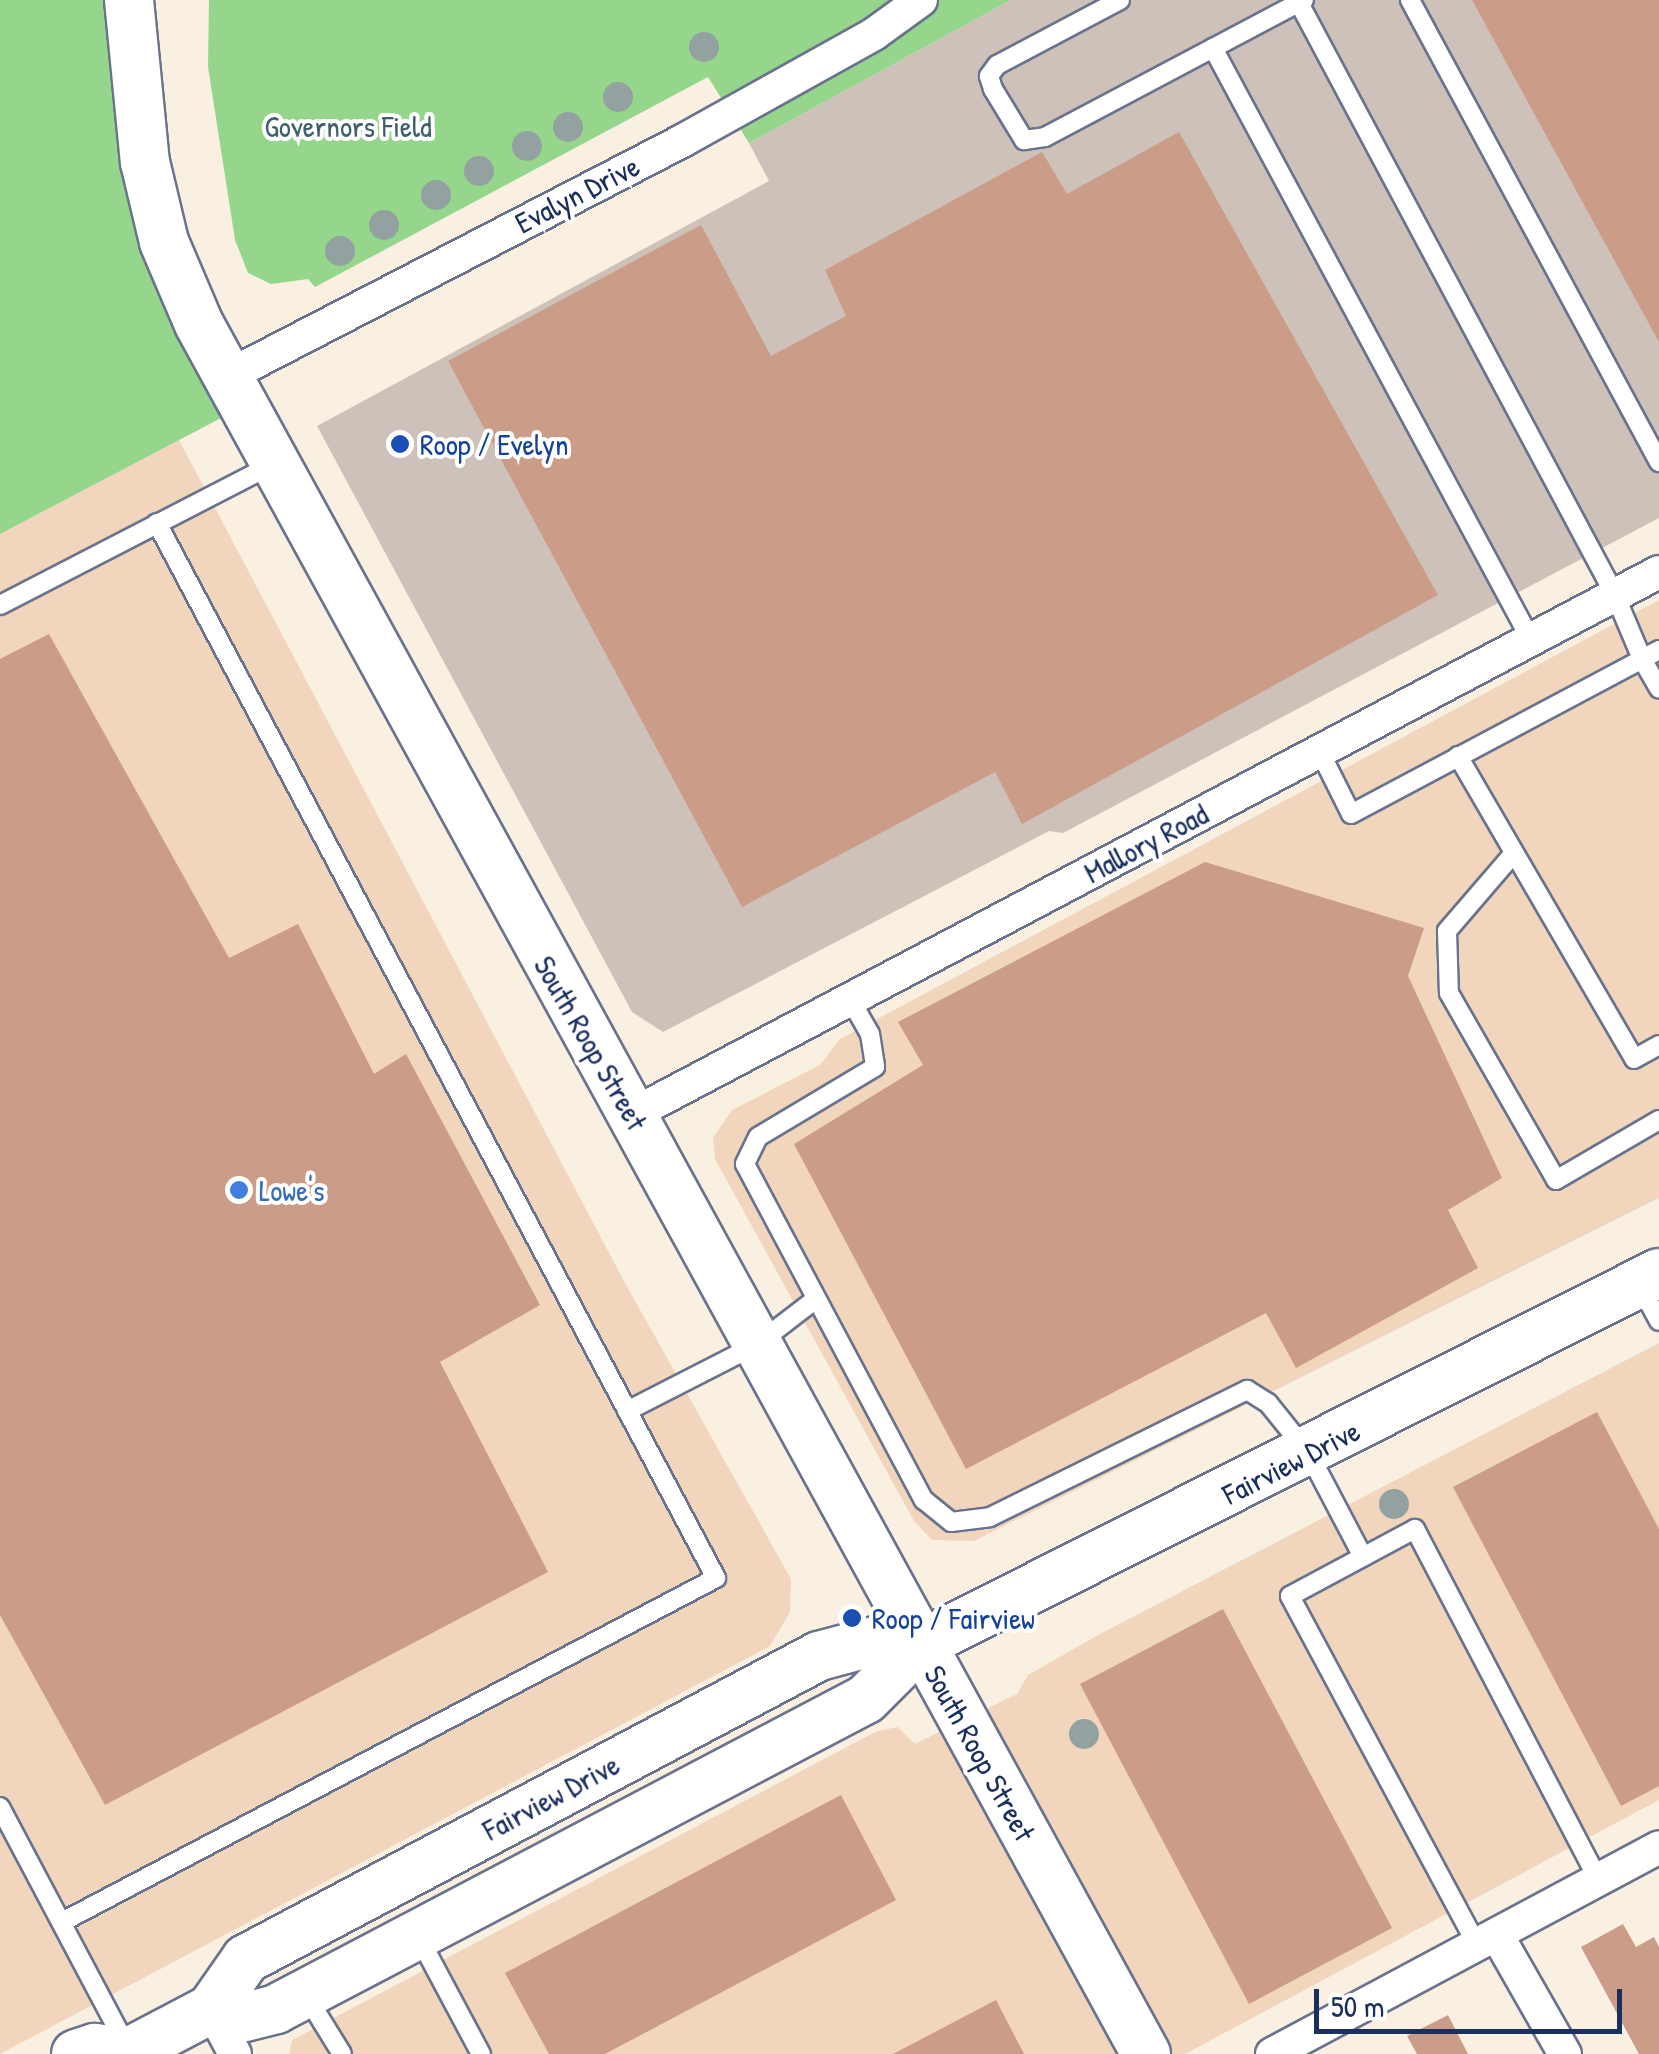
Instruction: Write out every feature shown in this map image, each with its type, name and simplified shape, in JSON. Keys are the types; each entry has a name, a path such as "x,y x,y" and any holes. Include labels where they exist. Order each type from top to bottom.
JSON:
{"main road":[{"name":"South Roop Street","path":"130,0 132,74 164,242 226,377 277,461 756,1346 1146,2054"},
{"name":"Fairview Drive","path":"212,2010 245,2016 305,1994 866,1700 920,1644 1309,1454 1652,1293"},
{"name":"Fairview Drive","path":"76,2054 129,2053 212,2010 246,1959 819,1656 879,1640 920,1644"}],"street":[{"name":"Evalyn Drive","path":"226,377 682,141 874,34 921,0"},
{"name":"Mallory Road","path":"633,1114 1659,572"},
{"path":"1272,2054 1659,1847"},
{"path":"1487,1940 1565,2054"},
{"path":"212,2010 235,2054"}],"lane":[{"path":"1120,0 997,65 989,76 1024,140 1045,138 1301,1 1650,654 1659,688"},
{"path":"1410,0 1659,462"},
{"path":"1213,48 1531,640"},
{"path":"0,605 277,461"},
{"path":"62,1922 716,1578 157,523"},
{"path":"1320,752 1351,814 1650,654"},
{"path":"1458,756 1634,1059 1659,1045"},
{"path":"1514,853 1448,931 1449,993 1556,1180 1659,1120"},
{"path":"850,999 870,1034 874,1067 758,1137 745,1164 924,1500 951,1522 990,1517 1247,1390 1268,1403 1309,1454 1363,1557"},
{"path":"627,1412 756,1346 816,1299"},
{"path":"1487,1940 1290,1596 1415,1529 1598,1879"},
{"path":"0,1807 129,2053"},
{"path":"418,1936 481,2054"},
{"path":"305,1994 342,2054"}],"shaded area":[{"path":"1011,0 1659,0 1659,518 1063,833 1049,831 663,1032 632,1012 317,426 769,181 749,143"},
{"path":"179,440 625,1283 791,1579 790,1612 770,1646 0,2054 0,534"},
{"path":"1659,600 1659,1198 974,1541 932,1540 914,1521 715,1159 713,1138 732,1110 820,1065 840,1039"},
{"path":"1659,1343 1659,1800 1185,2054 289,2054 292,2040 877,1731 898,1727 915,1744 1017,1694 1028,1675 1100,1634"}],"green space":[{"path":"0,0 129,0 145,162 244,406 0,534"},
{"name":"Governors Field","path":"209,0 1011,0 749,143 708,77 315,287 308,279 271,284 248,273 235,240 208,67"}],"building":[{"path":"1472,0 1659,0 1659,342"},
{"path":"1179,132 1438,595 1022,824 995,772 742,907 448,361 701,225 771,356 846,316 825,270 1042,152 1067,194"},
{"name":"Lowe's","path":"49,634 229,958 298,924 374,1074 406,1054 540,1305 440,1362 548,1572 105,1805 0,1615 0,659"},
{"path":"1205,862 1424,928 1408,976 1502,1178 1448,1210 1478,1268 1296,1368 1266,1313 966,1469 794,1144 923,1065 898,1022"},
{"path":"1597,1412 1659,1529 1659,1786 1621,1806 1453,1487"},
{"path":"1223,1609 1392,1928 1249,2004 1080,1684"},
{"path":"841,1795 896,1900 605,2054 549,2054 505,1973"},
{"path":"1623,1924 1636,1947 1654,1937 1659,1947 1659,2054 1639,2054 1581,1947"},
{"path":"996,2000 1024,2054 893,2054"},
{"path":"1448,2015 1468,2054 1417,2054 1407,2036"}],"place":[{"name":"Roop / Evelyn","path":"400,444"},
{"name":"Lowe's","path":"239,1190"},
{"name":"Roop / Fairview","path":"852,1618"}]}
